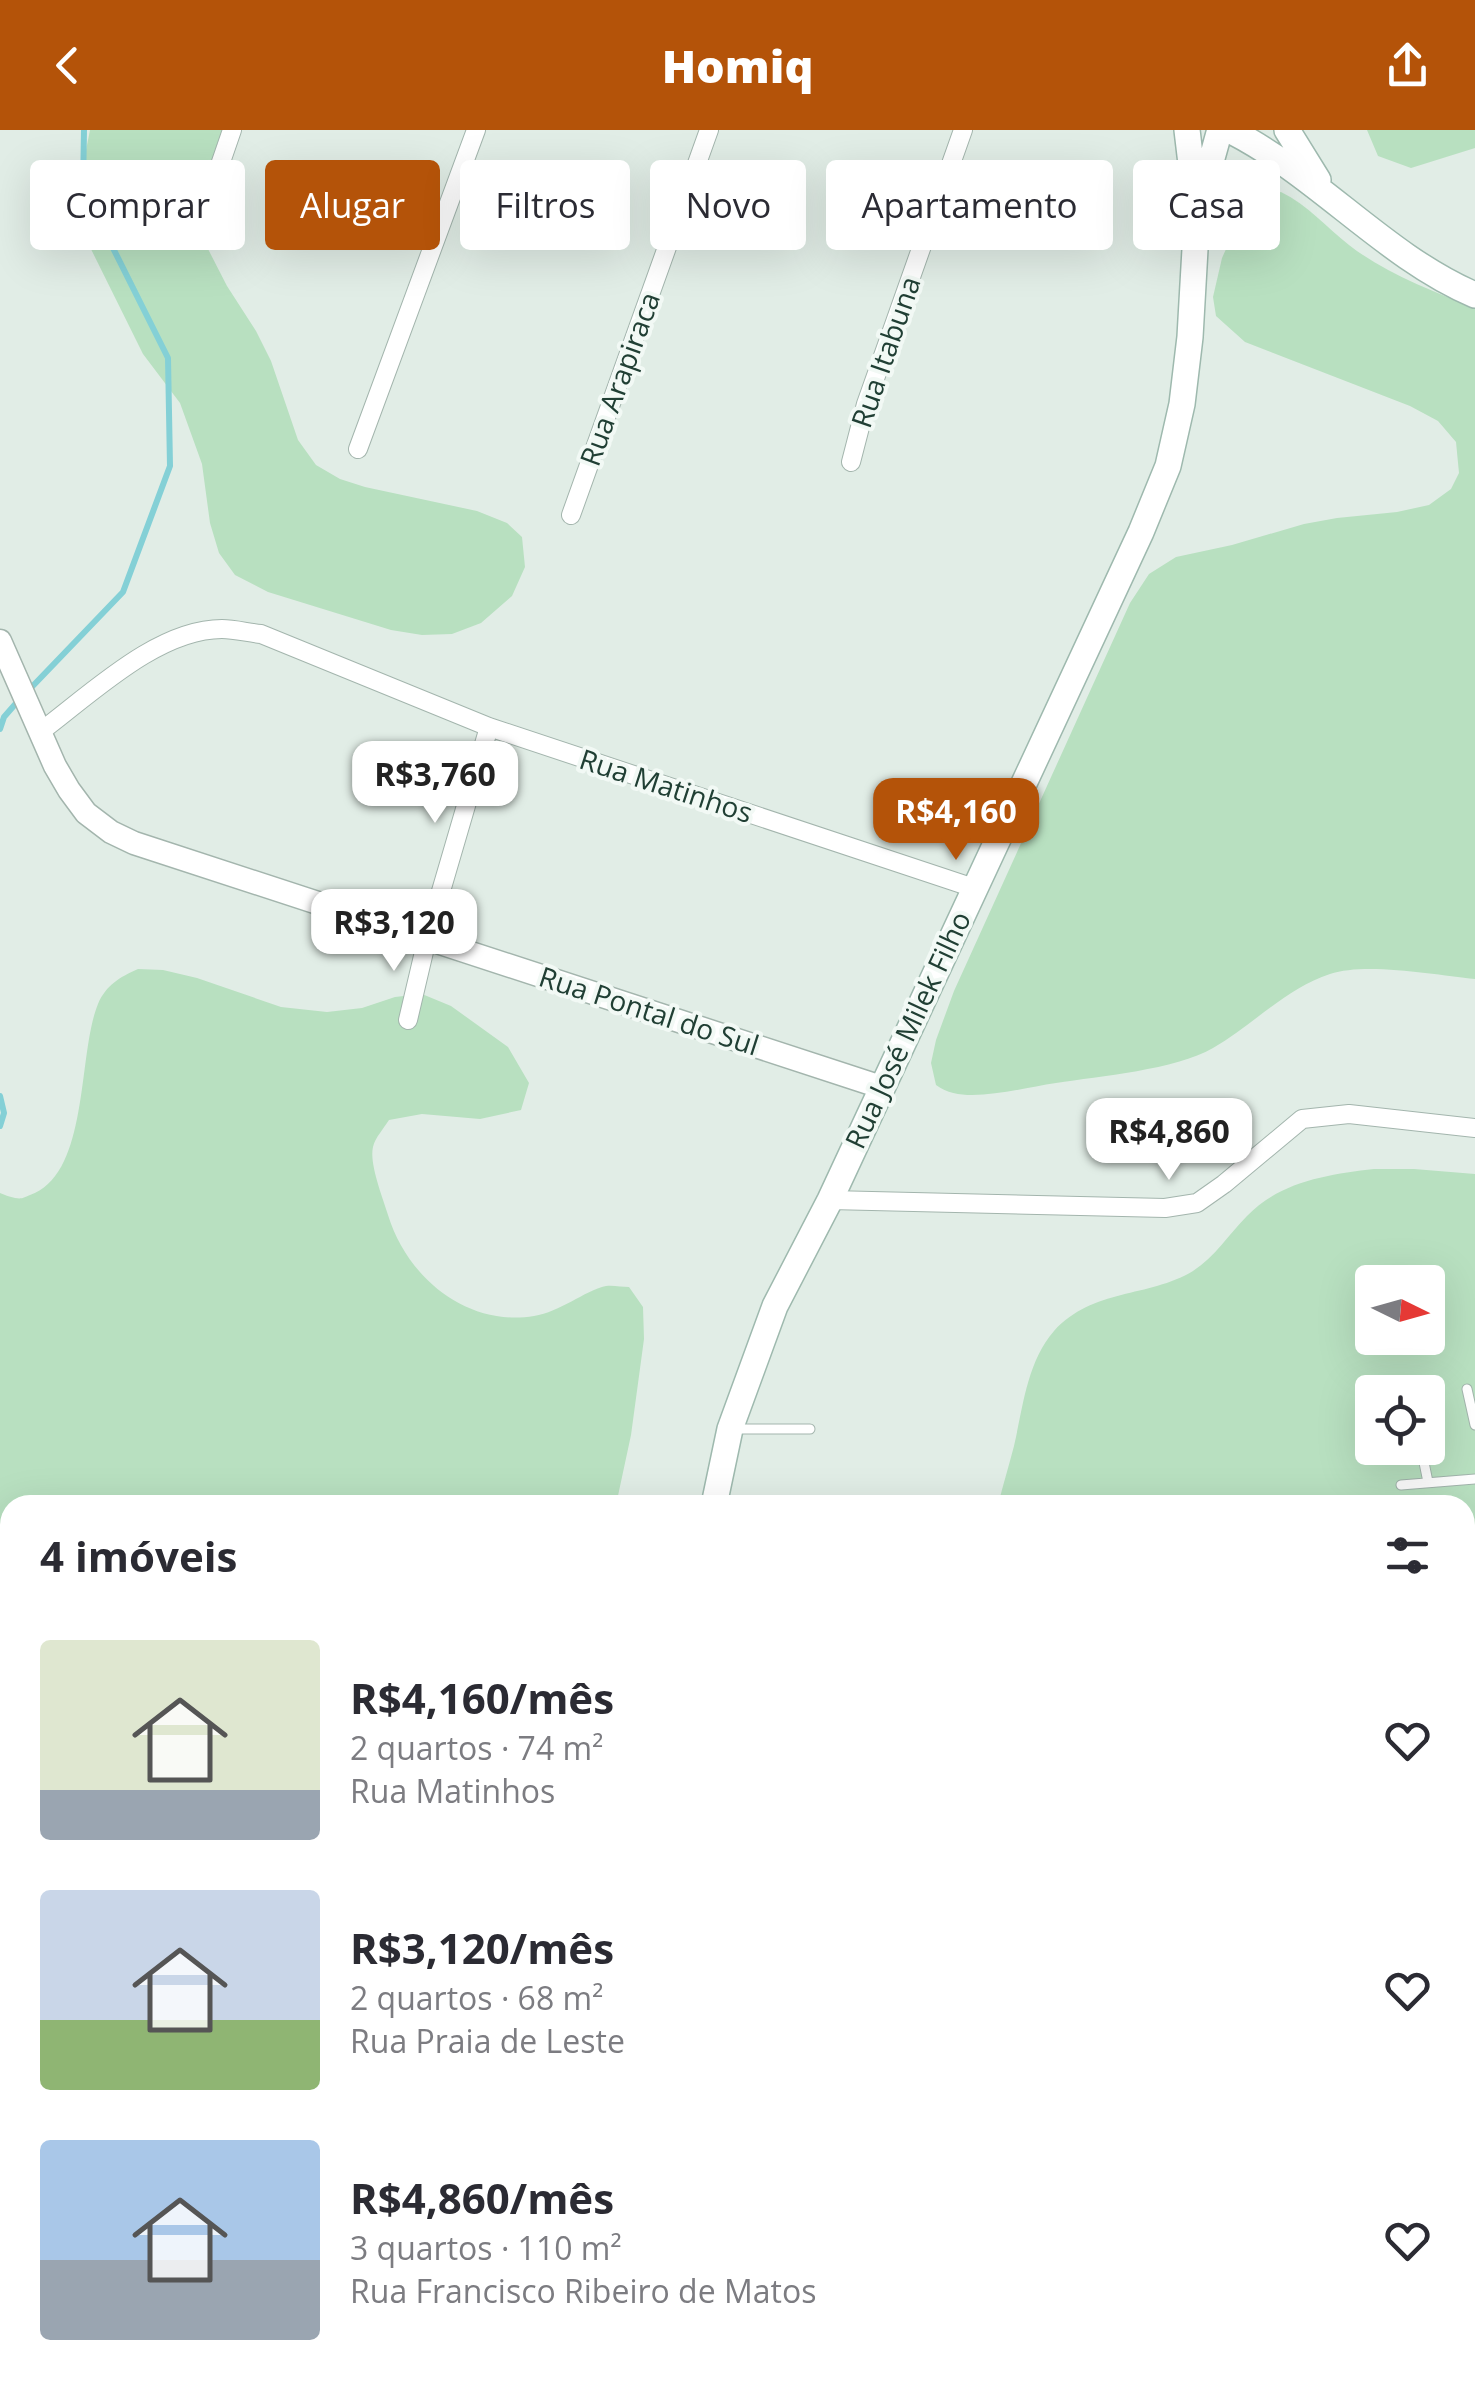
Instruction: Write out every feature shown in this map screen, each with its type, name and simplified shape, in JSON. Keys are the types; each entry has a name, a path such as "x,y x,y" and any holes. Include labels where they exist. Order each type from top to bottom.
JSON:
{"main road":[{"name":"Rua José Milek Filho","path":"1187,130 1191,160"},
{"path":"1287,130 1330,196"},
{"name":"Rua José Milek Filho","path":"1212,160 1226,131"},
{"path":"1226,131 1266,149 1404,254 1475,295"},
{"name":"Rua José Milek Filho","path":"716,1495 730,1429 775,1306 830,1200 1141,532 1168,466 1182,404 1195,250"}],"street":[{"path":"221,160 232,130"},
{"path":"358,449 476,130"},
{"name":"Rua Arapiraca","path":"571,515 709,130"},
{"name":"Rua Itabuna","path":"851,462 866,404 963,130"},
{"name":"Rua Matinhos","path":"40,732 136,659 184,636 222,628 261,634 489,727 974,888"},
{"name":"Rua Pontal do Sul","path":"0,641 68,790 86,813 111,832 134,843 881,1088"},
{"path":"408,1020 427,938 489,727"},
{"path":"830,1200 1165,1208 1197,1203 1302,1119 1349,1114 1475,1128"}],"lane":[{"path":"1467,1389 1475,1425"},
{"path":"730,1429 810,1430"},
{"path":"1424,1465 1428,1482"},
{"path":"1401,1485 1475,1479"}],"green space":[{"path":"90,130 233,130 224,160 86,160"},
{"path":"1367,130 1475,130 1475,148 1411,168 1378,156"},
{"path":"1280,192 1300,203 1378,264 1475,308 1475,979 1401,970 1362,969 1330,974 1298,989 1213,1048 1179,1062 993,1094 949,1092 936,1085 931,1063 954,991 1130,603 1149,574 1176,557 1304,524 1429,505 1451,489 1459,473 1456,442 1438,421 1410,406 1245,342 1216,316 1213,297 1226,250 1280,250"},
{"path":"91,250 209,250 271,361 298,440 316,465 365,487 477,511 507,523 522,537 525,567 512,596 481,623 452,634 422,635 391,630 268,592 235,575 219,553 210,523 202,464 180,403 143,354"},
{"path":"138,969 163,970 281,1007 327,1012 422,994 451,1006 508,1047 529,1083 521,1110 480,1119 422,1114 389,1120 373,1147 373,1162 388,1215 409,1258 443,1293 463,1305 485,1314 534,1316 606,1286 629,1287 643,1307 644,1339 618,1495 0,1495 0,1193 17,1198 30,1195 49,1183 63,1163 79,1111 98,1004 114,982"},
{"path":"1374,1169 1475,1174 1475,1495 1001,1495 1032,1371 1054,1331 1086,1307 1176,1280 1193,1271 1260,1204 1306,1182"}],"waterway":[{"path":"27,692 123,592 170,466 168,358 83,188 84,130"},
{"path":"0,729 4,717 18,701"},
{"path":"0,1096 4,1113 0,1126"}]}
